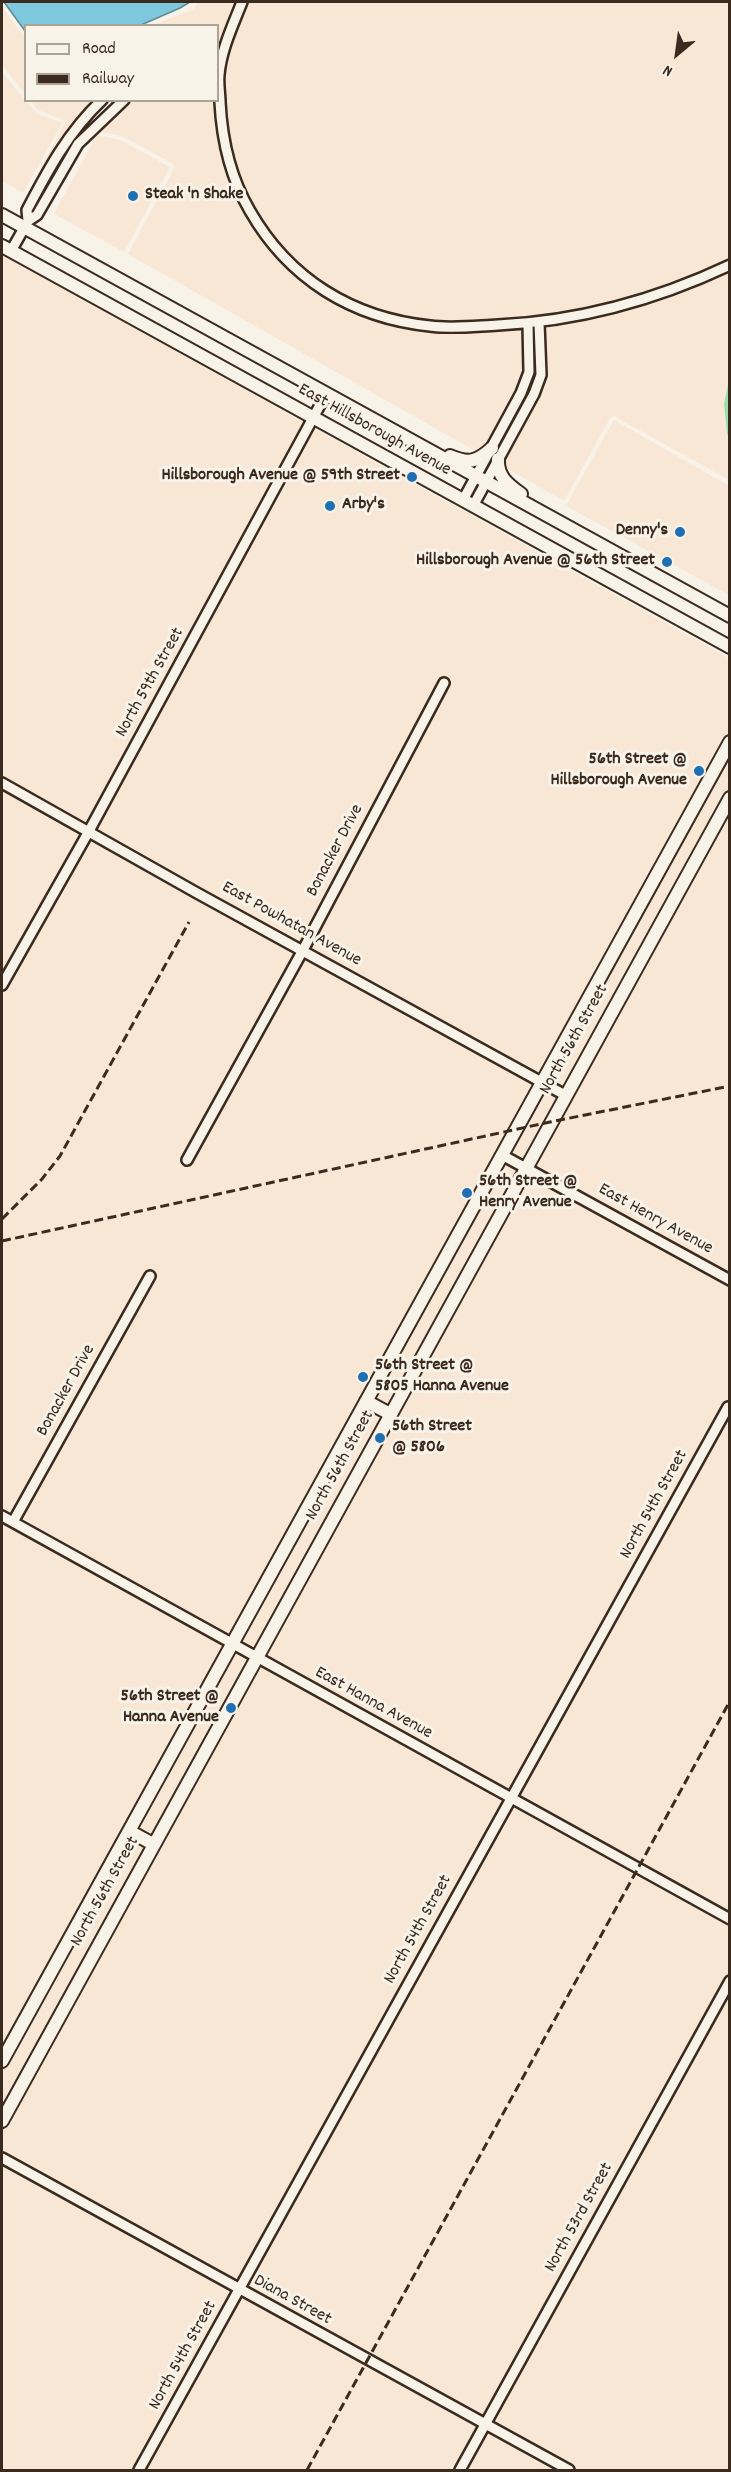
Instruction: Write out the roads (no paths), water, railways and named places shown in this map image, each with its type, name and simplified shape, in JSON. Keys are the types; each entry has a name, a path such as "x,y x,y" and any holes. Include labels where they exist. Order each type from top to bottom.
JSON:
{"main road":[{"name":"East Hillsborough Avenue","path":"2,215 26,224 326,394 729,616"},
{"name":"East Hillsborough Avenue","path":"6,248 729,647"},
{"path":"425,449 440,451 468,462 495,453 501,476 507,484 550,517"},
{"path":"718,641 729,653"},
{"name":"North 56th Street","path":"2,2061 729,742"},
{"name":"North 56th Street","path":"2,2121 729,798"},
{"path":"366,1401 390,1414"},
{"path":"129,1831 153,1844"}],"street":[{"path":"219,71 229,34 242,2"},
{"path":"219,90 222,133 229,164 240,194 267,237 290,264 324,292 354,307 404,322 452,327 539,323 581,316 661,295 729,264"},
{"path":"26,224 27,210 58,153 82,119 100,102"},
{"path":"6,248 26,224 37,215 78,144 122,102"},
{"path":"495,453 534,394 541,375 539,323"},
{"path":"468,503 495,453 521,393 528,372 528,324"},
{"name":"North 59th Street","path":"2,985 89,831 326,394"},
{"name":"Bonacker Drive","path":"187,1160 303,950 444,683"},
{"name":"East Powhatan Avenue","path":"2,783 565,1095"},
{"name":"East Henry Avenue","path":"502,1155 729,1280"},
{"name":"Bonacker Drive","path":"13,1522 150,1276"},
{"name":"North 54th Street","path":"140,2470 728,1407"},
{"name":"East Hanna Avenue","path":"2,1516 729,1919"},
{"name":"North 53rd Street","path":"460,2470 729,1981"},
{"name":"Diana Street","path":"2,2158 238,2290 569,2470"}],"water":[{"path":"4,2 190,2 143,24 24,24 24,30"}],"railway":[{"path":"2,1219 42,1179 60,1156 189,922"},
{"path":"2,1241 550,1122 730,1086"},
{"path":"307,2470 730,1701"}],"place":[{"name":"Steak 'n Shake","path":"133,196"},
{"name":"Hillsborough Avenue @ 59th Street","path":"412,477"},
{"name":"Arby's","path":"330,506"},
{"name":"Denny's","path":"680,532"},
{"name":"Hillsborough Avenue @ 56th Street","path":"667,562"},
{"name":"56th Street @ Hillsborough Avenue","path":"699,771"},
{"name":"56th Street @ Henry Avenue","path":"467,1193"},
{"name":"56th Street @ 5805 Hanna Avenue","path":"363,1377"},
{"name":"56th Street @ 5806","path":"380,1438"},
{"name":"56th Street @ Hanna Avenue","path":"231,1708"}]}
